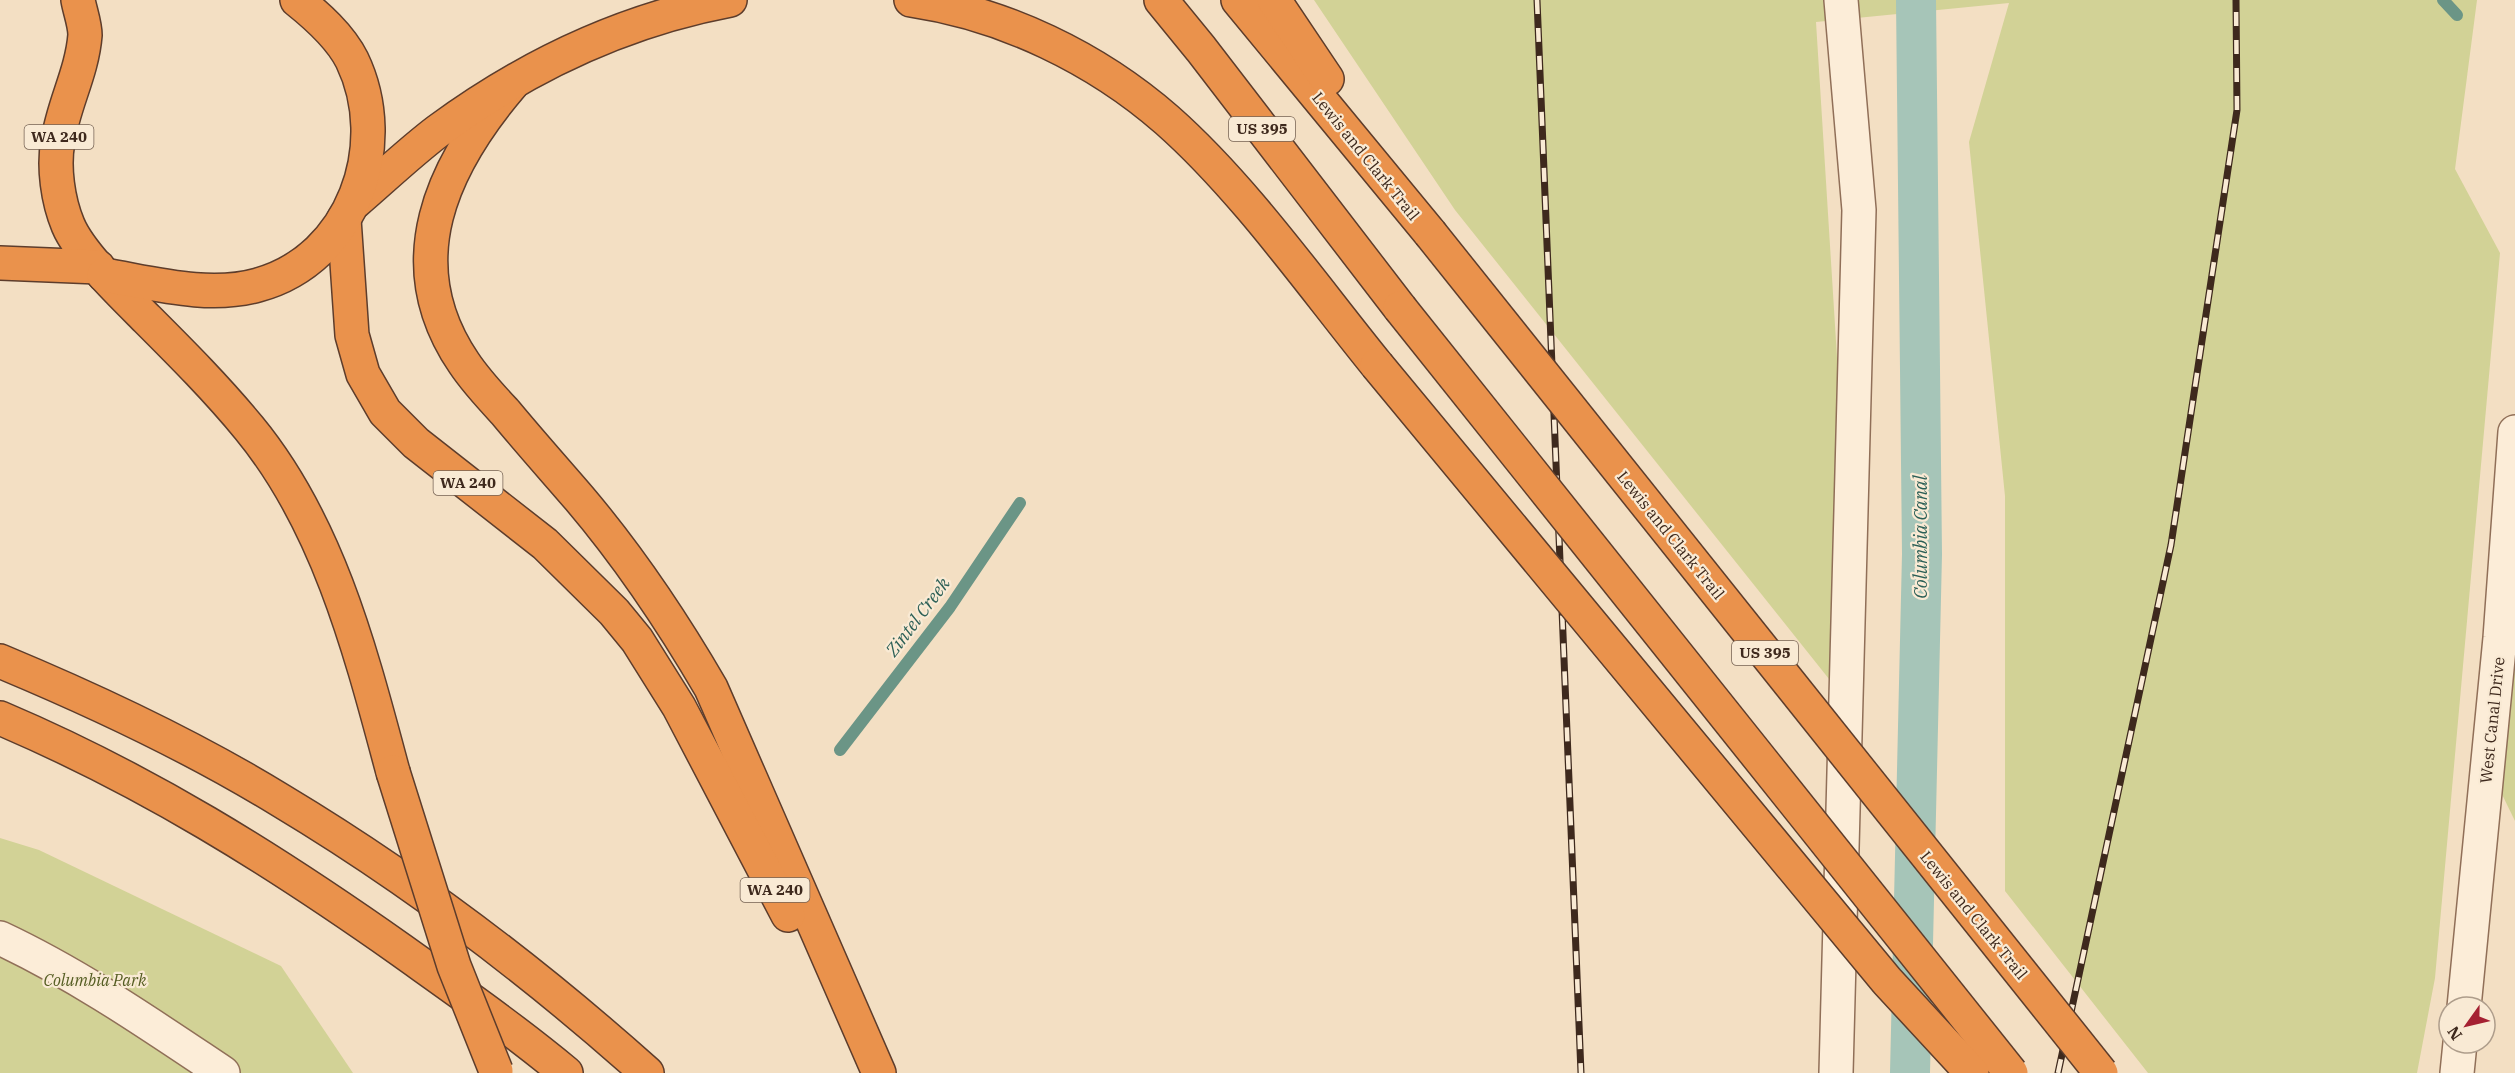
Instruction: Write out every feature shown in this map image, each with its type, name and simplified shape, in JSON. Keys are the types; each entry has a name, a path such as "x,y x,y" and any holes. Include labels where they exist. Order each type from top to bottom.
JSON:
{"highway":[{"name":"WA 240","path":"78,0 85,33 77,79 57,141 58,184 68,226 101,271 219,392 265,449 315,533 334,579 454,966 497,1072"},
{"name":"WA 240","path":"101,271 171,286 221,290 258,285 308,260 324,245 349,211 364,175 368,150 369,118 365,98 351,59 325,25 297,0"},
{"path":"349,211 437,132 553,60 610,33 660,16 730,0"},
{"path":"911,0 968,13 1050,43 1089,64 1167,120 1230,185 1887,981 1972,1073"},
{"name":"US 395","path":"1161,0 1400,308 2011,1073"},
{"name":"Lewis and Clark Trail","path":"1238,0 1430,233 2101,1073"},
{"path":"1274,0 1430,233"},
{"path":"512,84 473,135 452,171 436,213 431,238 430,269 442,324 464,364 622,551 681,636 711,688 879,1073"},
{"name":"WA 240","path":"349,211 352,335 363,374 372,392 398,428 545,544 614,612 638,640 679,707 872,1073"},
{"path":"0,263 101,271"},
{"path":"0,661 130,719 280,800 480,936 550,988 647,1073"},
{"path":"0,718 121,774 212,824 377,933 480,1006 566,1073"}],"street":[{"path":"1836,1073 1859,210 1840,0"},
{"name":"West Canal Drive","path":"2465,995 2500,638 2515,432"},
{"path":"0,938 54,965 223,1073"},
{"path":"2457,1073 2459,1055"}],"green space":[{"path":"1314,0 2477,0 2455,169 2500,253 2435,978 2417,1073 2148,1073 2005,891 2005,496 1969,142 2009,3 1816,22 1845,485 1833,684 1455,210"},
{"path":"2515,619 2515,821 2496,782"},
{"name":"Columbia Park","path":"0,838 39,850 281,966 353,1073 0,1073"}],"waterway":[{"name":"Columbia Canal","path":"1910,1073 1922,554 1916,0"},
{"name":"Zintel Creek","path":"2443,0 2457,15"},
{"name":"Zintel Creek","path":"840,750 950,607 1020,503"}],"railway":[{"path":"1537,0 1581,1073"},
{"path":"2058,1073 2171,545 2237,110 2236,0"}]}
